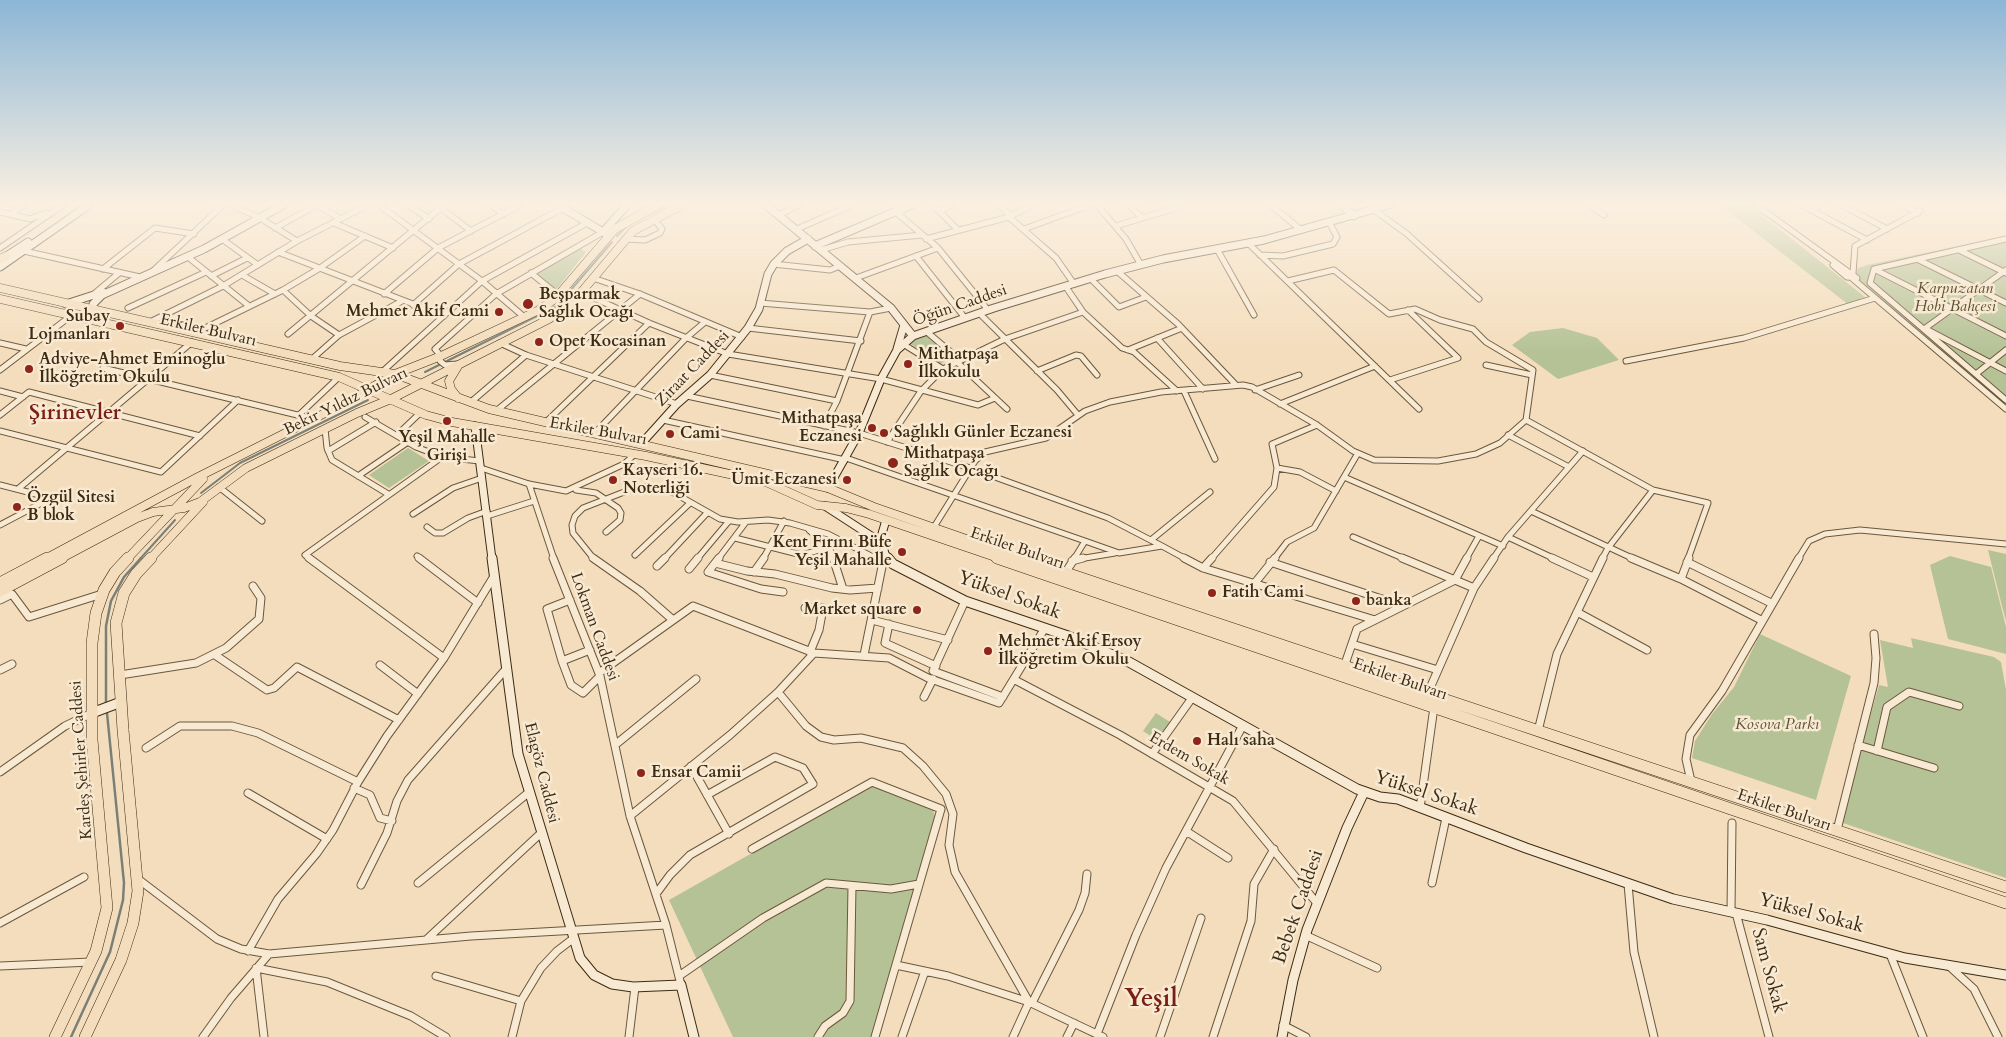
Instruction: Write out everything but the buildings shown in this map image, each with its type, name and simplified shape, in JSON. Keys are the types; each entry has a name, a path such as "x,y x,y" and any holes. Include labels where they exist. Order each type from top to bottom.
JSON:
{"main road":[{"name":"Bekir Yıldız Bulvarı","path":"0,591 137,518 160,511 190,506 209,496 246,468 391,399 500,343 558,295 591,253"},
{"name":"Bekir Yıldız Bulvarı","path":"0,583 150,502 369,390 395,374 440,358 530,320 560,312 581,292 613,253"},
{"name":"Erkilet Bulvarı","path":"0,288 312,359 395,374 496,411 829,489 1064,573 2006,887"},
{"name":"Erkilet Bulvarı","path":"0,299 339,377 420,412 475,426 724,471 766,482 814,503 869,514 2006,903"},
{"path":"458,398 451,389 449,381 453,371 460,362"},
{"path":"374,406 405,406"},
{"name":"Kardeş Şehirler Caddesi","path":"55,1037 91,962 102,931 108,895 92,713 92,633 102,594 115,572 196,484 226,463"},
{"path":"792,494 804,490 802,483"},
{"path":"814,503 812,495 817,490 829,489 835,500 825,506"},
{"path":"85,1037 126,946 135,913 138,879 121,702 117,617 124,593 136,574 209,496"},
{"path":"150,502 168,501 168,505 160,511"}],"street":[{"path":"0,267 20,253"},
{"path":"35,253 140,277"},
{"path":"103,269 123,253"},
{"path":"150,273 172,253"},
{"path":"65,304 140,277 193,253"},
{"path":"241,253 258,265"},
{"path":"150,323 223,286 276,253"},
{"path":"282,253 444,316"},
{"path":"195,333 283,290 341,253"},
{"path":"288,334 387,253"},
{"path":"384,294 432,253"},
{"path":"445,253 530,320"},
{"path":"413,305 459,264 478,253"},
{"path":"382,372 482,281 532,253"},
{"path":"460,362 445,365 435,349 496,294 569,253"},
{"name":"Ziraat Caddesi","path":"641,444 677,404 710,375 742,337 760,303 768,274 773,264 784,253"},
{"path":"825,253 891,308 913,336"},
{"path":"856,278 923,253"},
{"path":"942,253 988,310"},
{"path":"1051,253 1074,284"},
{"path":"1134,253 1141,265"},
{"name":"Öğün Caddesi","path":"829,489 859,433 881,379 897,350 913,336 978,313 1117,271 1196,253"},
{"path":"1219,253 1254,315"},
{"path":"1260,255 1284,256 1295,253"},
{"path":"1428,253 1479,299"},
{"path":"1820,253 1845,275 1852,275"},
{"path":"1821,253 1852,275 1875,298 2006,409"},
{"path":"1852,275 1854,253"},
{"path":"1874,269 1943,253"},
{"path":"1925,329 2005,271 1966,253"},
{"path":"1260,255 1419,409"},
{"path":"188,256 249,306"},
{"path":"916,256 965,318"},
{"path":"128,308 247,258"},
{"path":"1917,259 2006,303"},
{"path":"773,264 830,270 840,266"},
{"path":"1874,269 2006,336"},
{"path":"1874,269 1870,283 2006,400"},
{"path":"934,527 970,468 985,452 1041,440 1078,415 1110,402 1148,394 1246,385 1317,425 1358,454 1374,460 1445,461 1482,452 1500,443 1526,420 1533,370 1486,342 1473,329 1440,320 1417,310 1388,314 1334,270 1288,281"},
{"path":"1117,271 1182,328 1236,385"},
{"path":"91,296 119,273"},
{"path":"531,273 558,295"},
{"path":"242,275 275,294"},
{"path":"94,310 92,306 98,298 140,277"},
{"path":"593,278 640,294 742,337"},
{"path":"1091,279 1119,306 1146,297"},
{"path":"1066,287 1083,312 1122,348 1134,352 1177,391"},
{"path":"283,290 311,316 339,335"},
{"path":"581,292 649,323 728,354 881,379 978,405 995,398"},
{"path":"496,411 640,294"},
{"path":"1626,361 1660,352 1744,338 1875,298"},
{"path":"312,359 339,335 402,301"},
{"path":"760,303 870,312 891,308"},
{"path":"1390,380 1458,358 1408,310"},
{"path":"824,426 848,374 870,312"},
{"path":"887,442 920,391 943,370 1004,339 1083,312"},
{"path":"978,313 1038,371 1078,415"},
{"path":"0,370 72,315"},
{"path":"594,434 686,338 705,322"},
{"path":"546,422 649,323"},
{"path":"897,350 904,325"},
{"path":"748,328 861,341"},
{"path":"1128,350 1182,328"},
{"path":"1925,329 2006,371"},
{"path":"927,332 1007,409"},
{"path":"1157,338 1203,389"},
{"path":"18,489 192,342"},
{"path":"0,343 26,349"},
{"path":"500,343 552,364 677,404"},
{"path":"903,344 943,370"},
{"path":"1976,374 2006,350"},
{"path":"471,402 526,355"},
{"path":"1038,371 1076,355 1081,356 1097,375"},
{"path":"1486,365 1532,375"},
{"path":"1280,404 1375,366"},
{"path":"103,368 314,419"},
{"path":"710,375 837,401"},
{"path":"1255,390 1299,375"},
{"path":"299,415 339,377"},
{"path":"0,391 23,397"},
{"path":"1184,391 1216,458"},
{"path":"0,415 30,392 200,436"},
{"path":"687,396 859,433 970,468 1108,518 1203,568 1375,620"},
{"path":"0,431 161,472 238,400"},
{"path":"397,435 420,412"},
{"path":"365,417 408,442 442,458 480,465 529,484 562,491 590,492 604,498 616,506 621,516 620,520 606,532"},
{"path":"663,420 845,459 954,494 1119,553"},
{"path":"1526,420 1653,490 1708,503 1682,579"},
{"path":"328,451 376,422"},
{"path":"1203,568 1274,487 1277,468 1272,444 1317,425"},
{"name":"Elagöz Caddesi","path":"475,426 514,733 528,793 580,958 594,975 612,984 635,987 680,980"},
{"path":"325,429 328,451 335,462 388,494"},
{"path":"1508,434 1569,467"},
{"path":"358,476 408,442"},
{"path":"1427,695 1474,588 1508,537 1583,451"},
{"path":"573,490 624,464 635,454"},
{"path":"1254,584 1287,542 1314,528 1358,454"},
{"path":"442,458 388,494 305,555 444,658"},
{"path":"1277,468 1300,472 1336,491"},
{"path":"1344,477 1502,546"},
{"path":"413,514 454,488 482,478"},
{"name":"Lokman Caddesi","path":"529,484 570,600 600,675 630,816 666,924 680,980"},
{"path":"0,485 51,498 0,525"},
{"path":"673,620 640,591 598,563 574,536 572,525 577,514 588,504 637,487 648,486 668,490 706,513 729,521 784,521 828,534 885,560"},
{"path":"219,487 262,521"},
{"path":"1538,731 1557,654 1577,612 1608,548 1653,490"},
{"path":"1152,540 1210,492"},
{"path":"427,527 435,533 442,533 468,518 534,501"},
{"path":"635,556 690,503"},
{"path":"825,506 881,540"},
{"path":"1531,511 1608,548 1682,579 1761,620"},
{"path":"657,566 706,513"},
{"path":"864,655 885,560 879,521 869,514"},
{"path":"881,540 886,520"},
{"path":"689,569 729,521"},
{"path":"754,572 771,547 784,521"},
{"path":"746,522 708,572 761,589 782,592"},
{"path":"806,528 829,547 841,577 843,589"},
{"path":"1691,781 1686,759 1690,735 1722,692 1761,620 1806,544 1821,535 1845,531 1870,531 2006,544"},
{"path":"1344,667 1357,629 1456,580 1479,536"},
{"path":"1353,537 1474,588"},
{"path":"1508,537 1594,577"},
{"path":"735,538 802,555 829,547"},
{"path":"1064,573 1085,541"},
{"path":"1072,562 1093,555 1162,546"},
{"path":"417,556 478,603"},
{"name":"Yüksel Sokak","path":"885,560 965,601 1045,628 1109,653 1364,792 1398,799 1673,899 1734,912 1890,954 2006,975"},
{"path":"715,562 754,572 843,589 878,588"},
{"path":"1270,562 1404,606"},
{"path":"1687,562 1771,603"},
{"path":"248,951 278,899 327,838 356,785 399,720 444,658 495,574"},
{"path":"120,675 196,663 215,655 232,644 259,619 261,598 253,586"},
{"path":"0,600 12,594 28,617 102,594"},
{"path":"570,600 546,609 571,685 583,694 600,675 693,606 812,652 889,658 933,679 999,703 1015,680 1045,628"},
{"path":"965,601 933,671 1003,697"},
{"path":"630,816 730,736 778,692 812,652 823,608 805,608"},
{"path":"1577,612 1647,650"},
{"path":"872,620 948,640"},
{"path":"889,624 885,643 936,666"},
{"path":"1837,830 1874,683 1876,658 1874,634"},
{"path":"1352,644 1438,670"},
{"path":"562,661 590,650"},
{"path":"215,655 267,690 274,688 297,667 399,720"},
{"path":"0,670 12,664"},
{"path":"380,665 418,694"},
{"path":"361,885 392,821 400,793 412,774 506,668"},
{"path":"615,745 696,679"},
{"path":"924,697 933,679"},
{"name":"Erdem Sokak","path":"1015,680 1152,754 1233,801 1316,902"},
{"path":"778,692 806,726 817,735 834,740 860,738 903,748 937,782 949,799 953,809 949,845 955,872 1030,1002"},
{"path":"1877,751 1886,706 1909,692 1959,706"},
{"path":"1152,754 1192,698"},
{"path":"0,772 66,726 92,713 121,702"},
{"path":"1420,808 1434,707"},
{"path":"146,748 180,726 232,726 258,733 356,785 370,795 380,818 392,821"},
{"path":"896,965 948,976 1030,1002 1100,1036 1136,935 1166,868 1242,727"},
{"path":"1858,745 1934,768"},
{"path":"656,894 670,874 690,855 813,784 803,768 775,757 707,795"},
{"path":"691,766 729,834"},
{"path":"752,849 872,782 941,809 875,1037"},
{"name":"Bebek Caddesi","path":"1282,1037 1283,1025 1305,936 1316,902 1364,792"},
{"path":"248,793 327,838"},
{"path":"418,883 528,793"},
{"path":"1432,883 1446,818"},
{"name":"Sam Sokak","path":"1732,823 1734,912 1769,1037"},
{"path":"1186,831 1228,858"},
{"path":"427,939 541,833"},
{"path":"1213,1037 1251,921 1254,884 1274,849"},
{"path":"1013,1037 1079,910 1085,893 1086,874"},
{"path":"0,923 26,907 84,877"},
{"path":"138,879 217,940 248,951 269,954 427,939 573,935 666,924"},
{"path":"694,1037 680,980 763,918 826,883 891,889 919,884"},
{"path":"1628,884 1634,952 1654,1037"},
{"path":"818,1037 825,1026 846,1010 850,1001 852,886"},
{"path":"1160,1037 1201,918"},
{"path":"512,1037 521,1001 541,968 573,935"},
{"path":"1305,936 1377,968"},
{"path":"203,1037 269,954"},
{"path":"1890,954 1923,1037"},
{"path":"0,966 91,962"},
{"path":"1948,966 1974,989 1998,1037"},
{"path":"256,968 264,1037"},
{"path":"256,968 292,973 327,982 411,1016 446,1037"},
{"path":"902,1037 925,972"},
{"path":"436,976 521,1001"},
{"path":"629,1037 635,987"},
{"path":"1067,1037 1074,1023"},
{"path":"1283,1025 1306,1037"}],"green space":[{"path":"567,253 585,253 556,290 531,274"},
{"path":"1782,253 1810,253 1865,297 1849,305"},
{"name":"Karpuzatan Hobi Bahçesi","path":"1923,253 2006,253 2006,408 1857,280 1856,273 1858,268"},
{"path":"1563,328 1597,338 1619,360 1558,379 1512,345 1530,332"},
{"path":"925,334 953,357 940,364 908,342"},
{"path":"408,448 429,461 389,488 369,475"},
{"path":"1988,550 2006,554 2006,621 2002,606"},
{"path":"1950,556 1991,567 2006,627 2006,654 1948,639 1930,565"},
{"name":"Kosova Parkı","path":"1760,634 1851,676 1816,800 1692,758 1695,741 1712,714 1734,687"},
{"path":"1911,638 1994,657 2001,662 2006,690 2006,878 1840,822 1879,685 1888,687 1880,640 1913,648"},
{"path":"1156,713 1170,722 1157,740 1143,731"},
{"path":"869,787 875,787 932,808 935,816 871,1037 733,1037 669,900"}],"waterway":[{"path":"445,362 557,306 602,253"},
{"path":"425,372 441,364"},
{"path":"201,493 240,463 368,400"},
{"path":"140,559 175,520"},
{"path":"106,703 106,626 111,601 124,577 141,558"},
{"path":"71,1037 110,952 123,900 124,883 107,713"}],"place":[{"name":"Beşparmak Sağlık Ocağı","path":"528,304"},
{"name":"Mehmet Akif Cami","path":"499,312"},
{"name":"Subay Lojmanları","path":"120,326"},
{"name":"Opet Kocasinan","path":"539,342"},
{"name":"Mithatpaşa İlkokulu","path":"908,364"},
{"name":"Adviye-Ahmet Eminoğlu İlköğretim Okulu","path":"29,369"},
{"name":"Yeşil Mahalle Girişi","path":"447,421"},
{"name":"Mithatpaşa Eczanesi","path":"872,428"},
{"name":"Sağlıklı Günler Eczanesi","path":"884,433"},
{"name":"Cami","path":"670,434"},
{"name":"Mithatpaşa Sağlık Ocağı","path":"893,463"},
{"name":"Kayseri 16. Noterliği","path":"613,480"},
{"name":"Ümit Eczanesi","path":"847,480"},
{"name":"Özgül Sitesi B blok","path":"17,507"},
{"name":"Kent Fırını Büfe Yeşil Mahalle","path":"902,552"},
{"name":"Fatih Cami","path":"1212,593"},
{"name":"banka","path":"1356,601"},
{"name":"Market square","path":"917,610"},
{"name":"Mehmet Akif Ersoy İlköğretim Okulu","path":"988,651"},
{"name":"Halı saha","path":"1197,741"},
{"name":"Ensar Camii","path":"641,773"}],"district":[{"name":"Şirinevler","path":"75,414"},
{"name":"Yeşil","path":"1151,1000"}]}
